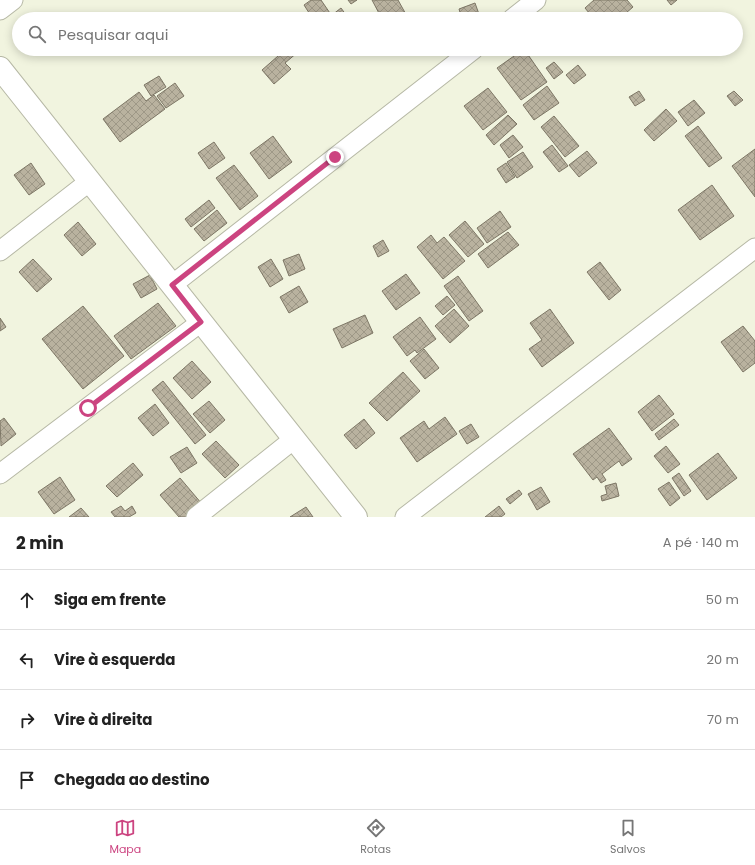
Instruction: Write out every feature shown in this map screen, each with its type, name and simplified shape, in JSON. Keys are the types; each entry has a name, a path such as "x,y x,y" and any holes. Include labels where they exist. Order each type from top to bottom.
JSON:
{"street":[{"path":"0,10 13,0"},
{"path":"521,12 536,0"},
{"path":"172,285 465,56"},
{"path":"0,68 356,517"},
{"path":"0,251 90,181"},
{"path":"405,517 755,248"},
{"path":"0,474 201,322"},
{"path":"196,517 294,439"}],"building":[{"path":"311,0 321,0 329,12 308,12 304,5"},
{"path":"348,0 357,0 351,4"},
{"path":"372,0 398,0 405,12 378,12"},
{"path":"594,0 627,0 633,7 627,12 588,12 585,8"},
{"path":"667,0 677,0 671,5"},
{"path":"475,3 478,12 460,12 459,9"},
{"path":"341,8 344,12 336,12"},
{"path":"278,56 293,56 285,63 291,69 274,84 262,70"},
{"path":"514,56 529,56 547,82 521,100 497,68"},
{"path":"554,62 563,72 554,79 546,68"},
{"path":"578,65 586,75 574,84 566,75"},
{"path":"159,76 166,87 151,96 144,85"},
{"path":"175,83 184,96 166,108 157,96"},
{"path":"547,86 559,103 534,120 523,105"},
{"path":"488,88 507,112 483,130 464,106"},
{"path":"639,91 645,100 635,106 629,97"},
{"path":"734,91 743,100 735,106 727,96"},
{"path":"139,92 146,101 154,95 165,109 120,142 103,119"},
{"path":"694,100 705,113 688,126 678,112"},
{"path":"666,109 677,121 654,141 644,130"},
{"path":"508,115 517,124 494,145 486,135"},
{"path":"554,116 579,146 565,157 541,127"},
{"path":"698,126 722,158 709,167 685,136"},
{"path":"513,135 523,147 509,158 500,145"},
{"path":"273,136 292,162 269,179 250,153"},
{"path":"214,142 225,158 209,169 198,153"},
{"path":"552,145 568,166 559,172 543,152"},
{"path":"755,149 755,197 732,166"},
{"path":"587,151 597,163 579,177 569,165"},
{"path":"523,152 533,167 517,178 507,162"},
{"path":"31,163 45,184 29,195 14,175"},
{"path":"506,163 515,177 506,183 497,169"},
{"path":"234,165 258,196 240,210 216,178"},
{"path":"712,185 734,216 700,240 678,210"},
{"path":"209,200 215,208 191,227 185,219"},
{"path":"217,210 227,223 204,241 194,229"},
{"path":"500,211 511,227 487,243 477,228"},
{"path":"465,221 484,244 468,257 449,235"},
{"path":"78,222 96,244 82,256 64,235"},
{"path":"508,232 519,245 488,268 478,254"},
{"path":"431,235 437,243 444,237 465,261 443,279 417,247"},
{"path":"383,240 389,251 378,257 373,246"},
{"path":"299,254 305,269 289,276 283,260"},
{"path":"33,259 52,279 37,292 19,272"},
{"path":"271,259 283,279 270,287 258,267"},
{"path":"600,262 621,290 609,300 587,272"},
{"path":"406,274 420,293 396,310 382,291"},
{"path":"150,275 157,289 141,298 133,284"},
{"path":"458,276 483,311 469,321 444,286"},
{"path":"299,286 308,302 289,313 280,297"},
{"path":"447,296 455,305 443,315 435,306"},
{"path":"158,303 176,326 131,359 114,336"},
{"path":"83,306 124,356 83,389 42,339"},
{"path":"454,309 469,326 450,343 435,326"},
{"path":"550,309 574,343 542,367 529,349 542,340 530,323"},
{"path":"365,315 373,333 342,348 333,329"},
{"path":"420,317 436,339 417,353 415,350 407,356 393,337"},
{"path":"0,318 6,327 0,331"},
{"path":"743,326 755,341 755,363 743,372 721,342"},
{"path":"424,349 439,368 425,379 410,361"},
{"path":"192,361 211,382 192,399 173,378"},
{"path":"403,372 420,391 387,421 369,403"},
{"path":"163,381 206,435 195,444 152,390"},
{"path":"659,395 674,414 652,431 638,412"},
{"path":"209,401 225,420 210,433 193,414"},
{"path":"155,404 169,423 153,436 138,418"},
{"path":"445,417 457,434 417,462 400,438 424,421 429,429"},
{"path":"4,418 16,434 1,446 0,421"},
{"path":"364,419 375,433 356,449 344,435"},
{"path":"674,419 679,425 659,440 655,434"},
{"path":"471,424 479,437 467,444 459,431"},
{"path":"609,428 632,459 622,466 619,461 602,474 606,480 601,483 597,477 593,480 573,454"},
{"path":"216,441 239,465 225,478 202,454"},
{"path":"666,446 680,464 668,473 654,456"},
{"path":"187,447 197,463 181,473 170,457"},
{"path":"718,453 737,478 707,500 689,475"},
{"path":"133,463 143,475 117,497 106,486"},
{"path":"679,473 691,491 684,496 672,478"},
{"path":"60,477 75,500 54,514 38,492"},
{"path":"180,478 202,504 187,517 179,517 160,495"},
{"path":"669,482 680,498 670,506 658,489"},
{"path":"616,483 619,496 602,501 601,496 607,494 605,486"},
{"path":"541,487 550,502 537,510 528,494"},
{"path":"519,490 522,494 510,504 506,499"},
{"path":"121,506 125,511 132,506 136,513 129,517 115,517 111,512"},
{"path":"499,506 505,514 501,517 485,517"},
{"path":"306,507 313,517 290,517"},
{"path":"81,508 89,517 69,517"}],"route":[{"path":"88,408 201,322 172,285 335,157"}]}
